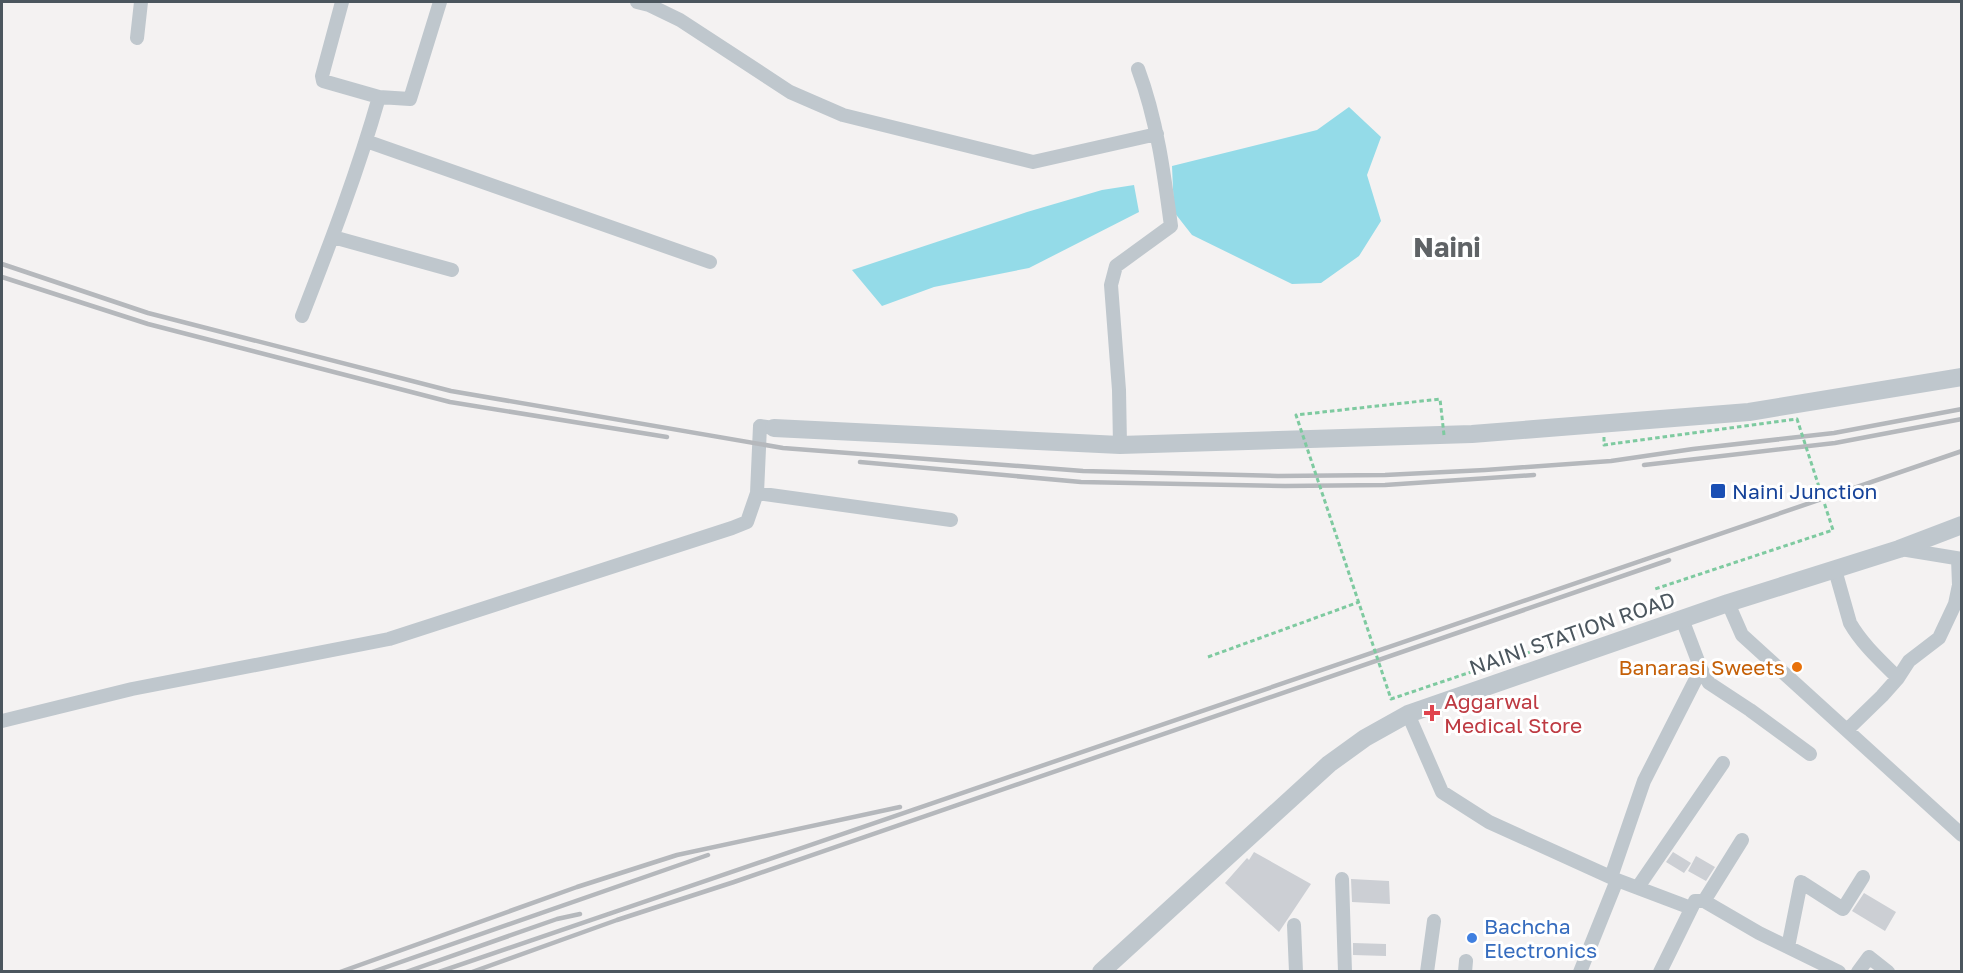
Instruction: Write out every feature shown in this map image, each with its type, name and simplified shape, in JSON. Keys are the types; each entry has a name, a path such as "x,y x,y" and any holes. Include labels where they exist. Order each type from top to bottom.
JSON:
{"street":[{"path":"137,39 141,2"},
{"path":"342,2 322,76 323,81 379,97 410,99 429,44 440,2"},
{"path":"637,2 649,4 680,20 790,92 843,115 1033,162 1157,134"},
{"path":"1120,445 1119,390 1111,285 1116,266 1171,226 1157,134 1138,69"},
{"path":"302,316 333,237 379,97"},
{"path":"366,141 710,262"},
{"path":"333,237 452,270"},
{"path":"2,721 132,689 389,639 732,528 747,522 757,493 760,426 1120,445 1444,435 1749,412 1962,376"},
{"path":"757,493 951,520"},
{"name":"NAINI STATION ROAD","path":"1109,969 1329,764 1365,738 1408,714 1728,603 1899,549 1962,525"},
{"path":"1847,730 1898,678 1909,661 1939,638 1955,604 1959,585 1960,559 1899,549"},
{"path":"1835,570 1850,623 1871,651 1898,678"},
{"path":"1728,603 1742,635 1962,835"},
{"path":"1682,619 1701,669 1709,683 1810,754"},
{"path":"1580,972 1614,879 1644,781 1701,669"},
{"path":"1408,714 1443,792 1489,822 1614,879 1691,908"},
{"path":"1638,887 1723,763"},
{"path":"1704,902 1742,840"},
{"path":"1788,947 1801,882 1843,909 1863,877"},
{"path":"1342,879 1345,972"},
{"path":"1660,972 1695,901 1704,902 1830,970"},
{"path":"1427,972 1434,921"},
{"path":"1294,926 1296,972"},
{"path":"1858,972 1869,957 1888,972"}],"path":[{"path":"1444,435 1440,399 1296,415 1392,699 1551,645"},
{"path":"1618,443 1797,419 1833,530 1655,588"},
{"path":"1208,657 1359,602"}],"water":[{"path":"1349,107 1381,137 1367,175 1381,221 1359,256 1321,283 1292,284 1192,235 1174,212 1172,166 1317,130"},
{"path":"1134,185 1139,212 1029,268 934,287 882,306 852,270 1027,212 1102,190"}],"building":[{"path":"1254,852 1311,884 1279,932 1225,883 1247,858 1249,860"},
{"path":"1673,852 1691,863 1684,873 1666,862"},
{"path":"1696,856 1715,867 1706,881 1688,871"},
{"path":"1351,879 1389,881 1390,904 1352,902"},
{"path":"1864,893 1896,912 1885,931 1852,911"},
{"path":"1353,943 1386,944 1386,956 1353,955"}],"railway":[{"path":"2,264 148,313 451,391 783,448 1083,471 1278,476 1385,475 1485,470 1611,461 1834,433 1962,409"},
{"path":"2,277 148,324 450,402 667,437"},
{"path":"1644,465 1835,443 1962,419"},
{"path":"439,972 1962,451"},
{"path":"860,462 1081,482 1285,486 1385,485 1534,475"},
{"path":"472,972 617,920 734,882 1669,560"},
{"path":"340,972 577,887 677,855 900,807"},
{"path":"372,972 708,855"},
{"path":"406,972 557,919 580,914"}],"place":[{"name":"Naini Junction","path":"1718,491"},
{"name":"Banarasi Sweets","path":"1797,667"},
{"name":"Aggarwal Medical Store","path":"1432,713"},
{"name":"Bachcha Electronics","path":"1472,938"}],"district":[{"name":"Naini","path":"1447,247"}]}
